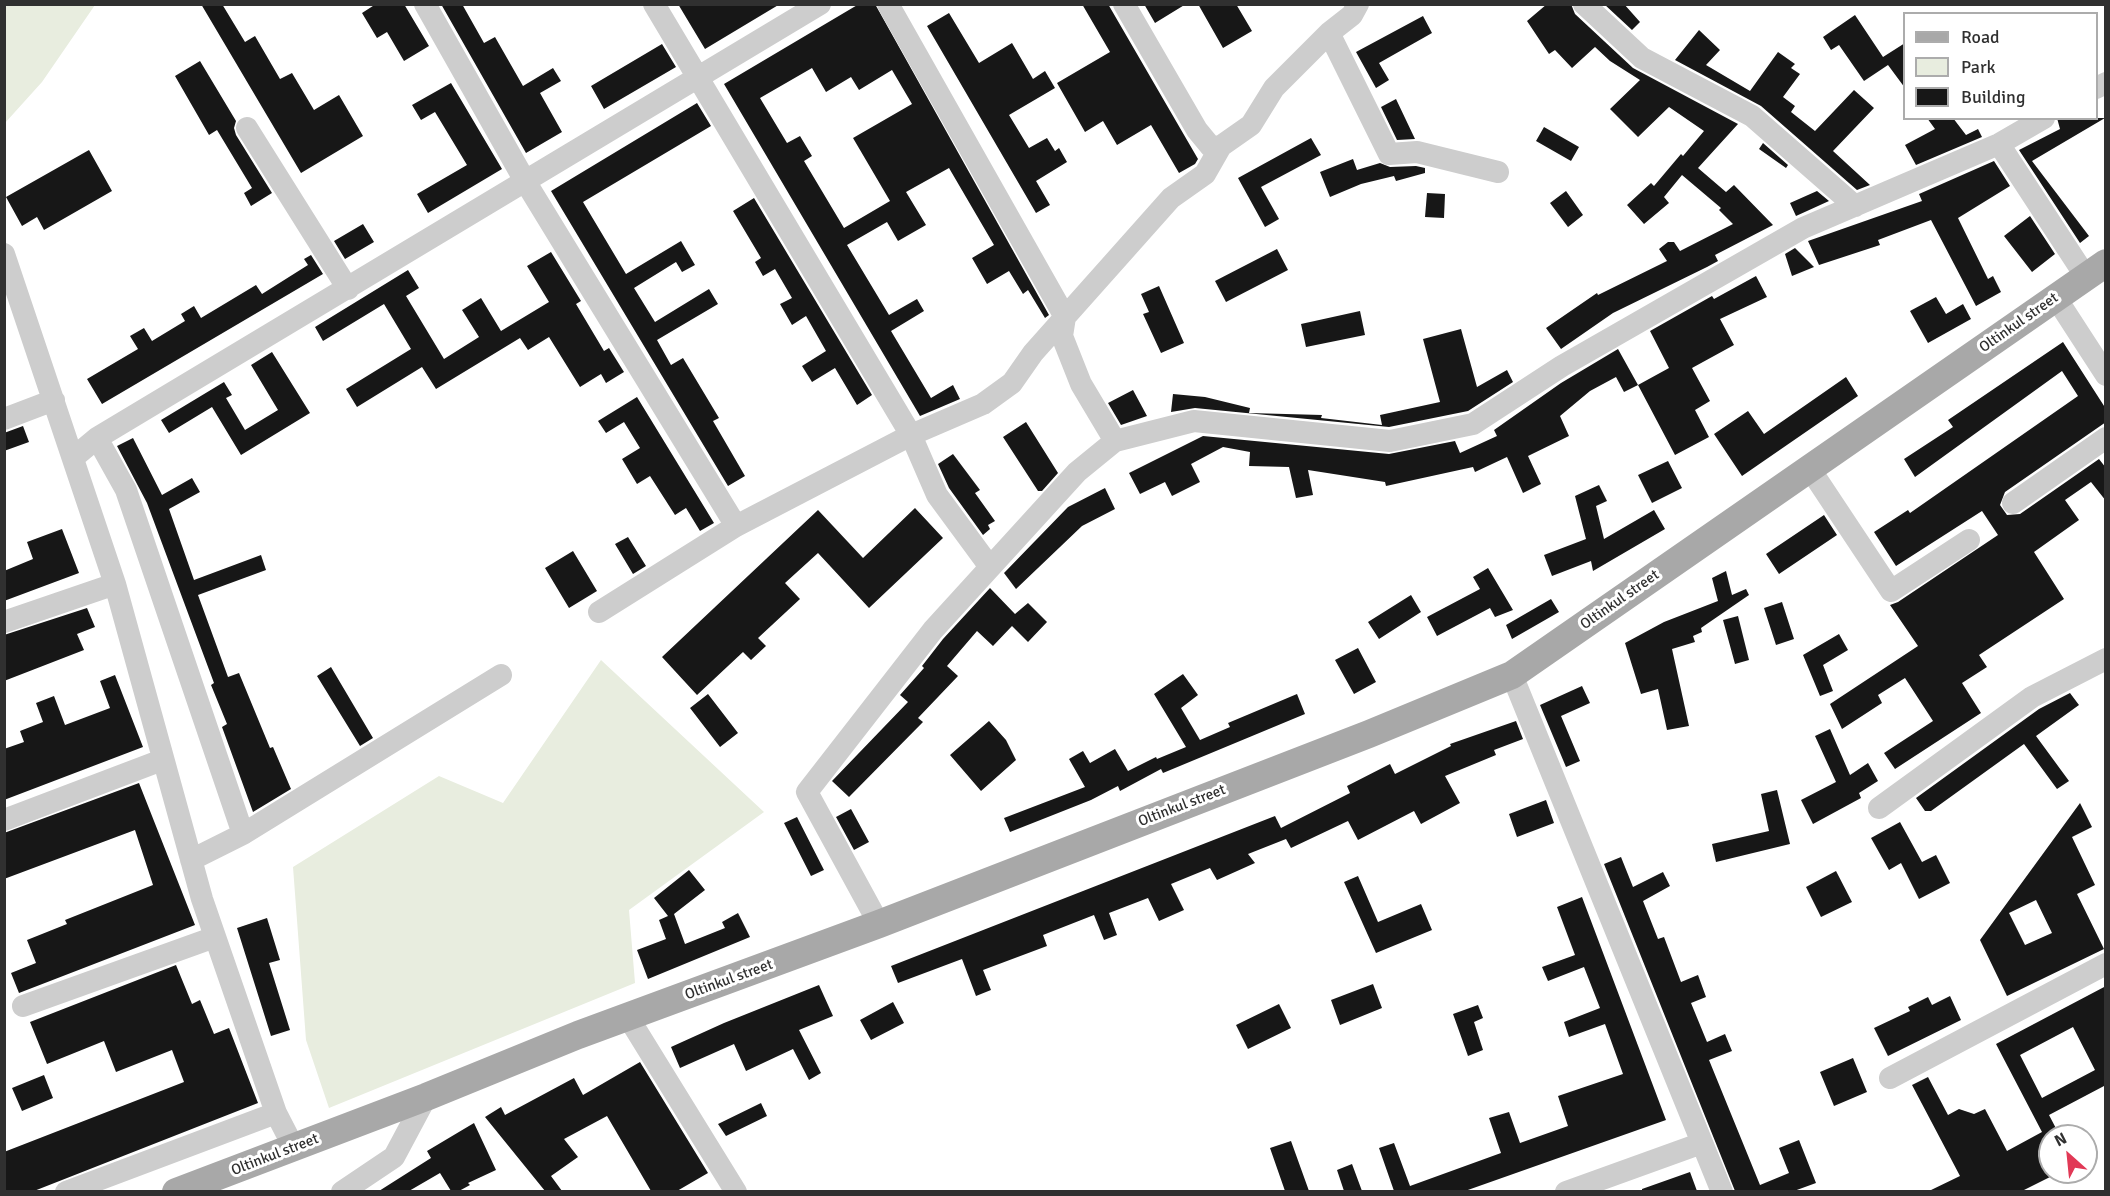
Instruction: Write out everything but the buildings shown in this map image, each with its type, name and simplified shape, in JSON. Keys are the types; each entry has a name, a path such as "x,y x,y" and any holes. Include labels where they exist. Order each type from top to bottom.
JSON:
{"main road":[{"name":"Oltinkul street","path":"176,1191 426,1097 578,1035 879,924 1369,734 1512,675 2096,270"}],"street":[{"path":"425,4 525,181 736,526"},
{"path":"654,4 911,435 937,495 990,567"},
{"path":"73,458 98,438 699,79 820,4"},
{"path":"888,4 1065,317 1062,336 1077,375 1115,441"},
{"path":"1124,4 1197,130 1211,147 1221,147"},
{"path":"599,612 736,526 911,435 983,404 1012,383 1033,353 1171,198 1205,174 1221,147 1251,125 1274,88 1329,33 1352,15 1358,4"},
{"path":"1584,4 1642,58 1752,116 1855,206"},
{"path":"1329,33 1389,154 1417,152 1498,172"},
{"path":"879,924 807,792 933,630 1077,472 1115,441 1194,421 1390,441 1473,424 1562,366 1803,228 2000,144 2041,120"},
{"path":"247,128 348,289"},
{"path":"2000,144 2096,270"},
{"path":"4,254 115,584 162,760 215,937 276,1113 294,1148"},
{"path":"2056,298 2106,375"},
{"path":"4,419 54,400"},
{"path":"98,438 126,490 243,834"},
{"path":"2013,503 2106,438"},
{"path":"1810,469 1892,591 1969,540"},
{"path":"4,622 115,584"},
{"path":"1880,808 2032,698 2106,659"},
{"path":"191,860 243,834 501,675"},
{"path":"1512,675 1722,1191"},
{"path":"4,820 162,760"},
{"path":"23,1006 215,937"},
{"path":"1890,1078 2106,964"},
{"path":"628,1017 736,1191"},
{"path":"342,1191 394,1157 426,1097"},
{"path":"66,1191 276,1113"},
{"path":"1566,1191 1702,1143"}],"green space":[{"path":"5,4 95,5 42,82 5,123"},
{"path":"601,660 764,812 629,910 635,983 329,1108 306,1040 293,867 439,776 503,803"}]}
